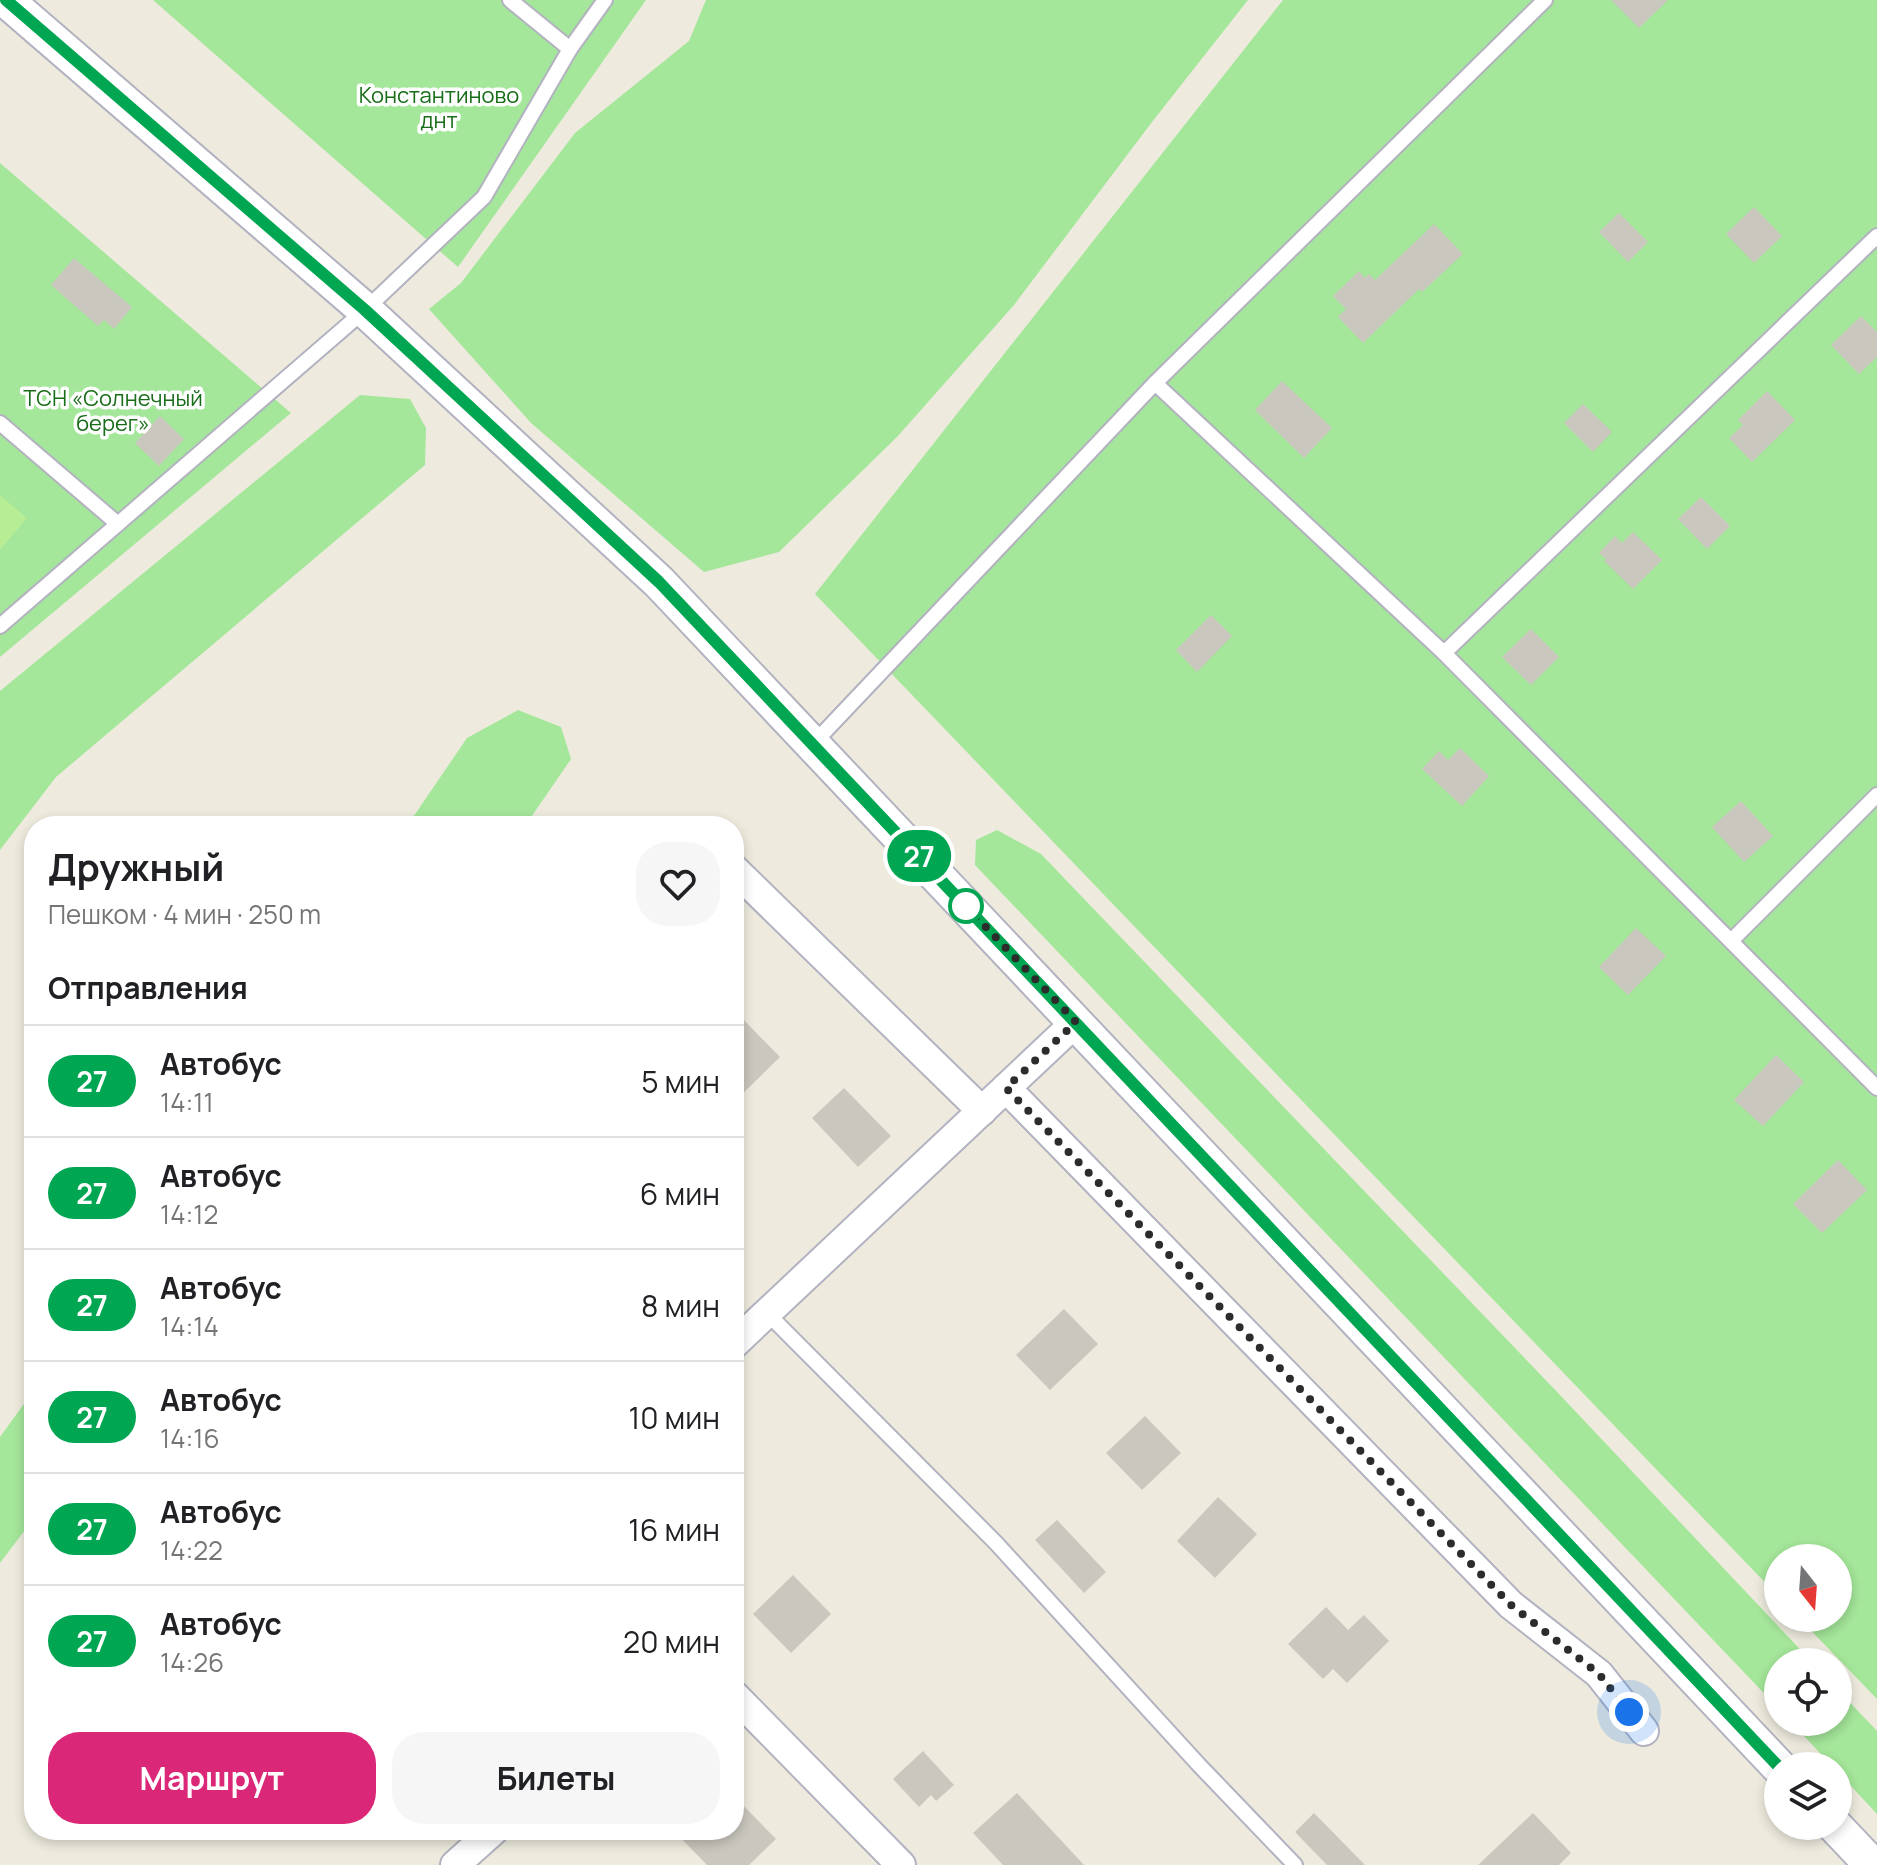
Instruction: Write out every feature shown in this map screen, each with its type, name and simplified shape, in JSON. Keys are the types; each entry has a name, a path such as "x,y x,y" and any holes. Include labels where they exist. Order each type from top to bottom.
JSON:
{"street":[{"path":"6,0 365,310 659,582 1765,1752"},
{"path":"744,879 982,1111"},
{"path":"744,1335 1076,1022"},
{"path":"1006,1088 1511,1605 1599,1674 1644,1731"},
{"path":"744,1705 901,1865"},
{"path":"455,1865 483,1840"},
{"path":"1848,1840 1872,1865"}],"lane":[{"path":"510,0 570,49"},
{"path":"0,626 365,310 484,197 570,49 605,0"},
{"path":"813,744 1155,383 1545,0"},
{"path":"1444,653 1877,236"},
{"path":"1155,383 1444,653 1877,1088"},
{"path":"0,423 118,524"},
{"path":"1731,941 1877,795"},
{"path":"767,1313 996,1543 1188,1754 1295,1865"}],"green space":[{"name":"Константиново днт","path":"153,0 646,0 458,267"},
{"path":"706,0 1248,0 1014,305 897,437 779,552 704,572 531,423 429,309 461,283 575,133 689,41"},
{"path":"1283,0 1877,0 1877,1699 1852,1673 1852,1648 1828,1648 1812,1632 1852,1632 1852,1544 1764,1544 1764,1581 815,594"},
{"name":"ТСН «Солнечный берег»","path":"0,163 291,413 0,657"},
{"path":"360,395 410,399 426,428 425,465 56,777 0,850 0,691"},
{"path":"0,495 27,518 0,550"},
{"path":"518,710 561,727 571,759 532,816 414,816 467,738"},
{"path":"997,830 1041,854 1764,1611 1764,1632 1784,1632 1799,1648 1764,1648 1764,1693 975,865 976,840"},
{"path":"24,1404 24,1531 0,1563 0,1437"},
{"path":"1852,1705 1877,1731 1877,1814 1852,1787 1852,1752 1819,1752 1804,1736 1852,1736"}],"building":[{"path":"1611,0 1668,0 1639,28"},
{"path":"1754,207 1782,236 1754,263 1726,234"},
{"path":"1619,213 1648,242 1628,262 1599,232"},
{"path":"1434,224 1463,254 1422,292 1419,289 1363,343 1338,317 1346,309 1333,296 1359,271 1365,278 1369,274 1375,280"},
{"path":"74,258 132,307 114,329 104,320 98,326 51,285"},
{"path":"1861,316 1877,332 1877,357 1859,374 1831,345"},
{"path":"1282,381 1332,428 1304,458 1255,410"},
{"path":"1767,391 1795,420 1752,462 1729,438 1743,425 1738,420"},
{"path":"1583,404 1612,432 1593,452 1564,423"},
{"path":"160,416 184,439 159,466 135,443"},
{"path":"1701,497 1730,526 1707,549 1678,519"},
{"path":"1633,532 1662,560 1633,589 1599,553 1615,536 1622,543"},
{"path":"1211,615 1232,636 1197,672 1176,650"},
{"path":"1531,629 1559,657 1531,685 1502,657"},
{"path":"1460,748 1489,776 1462,806 1422,769 1439,751 1448,760"},
{"path":"1741,801 1773,836 1744,862 1712,827"},
{"path":"1636,928 1666,956 1628,995 1599,967"},
{"path":"744,1020 780,1057 744,1092"},
{"path":"1776,1055 1804,1082 1763,1126 1734,1100"},
{"path":"844,1088 891,1136 858,1167 812,1118"},
{"path":"1838,1160 1867,1190 1822,1233 1793,1204"},
{"path":"1064,1309 1098,1344 1050,1390 1016,1355"},
{"path":"1145,1416 1181,1453 1142,1490 1106,1453"},
{"path":"1218,1497 1257,1534 1215,1578 1177,1541"},
{"path":"1057,1520 1106,1572 1084,1593 1035,1540"},
{"path":"793,1575 831,1614 791,1653 753,1614"},
{"path":"1326,1607 1348,1630 1364,1615 1389,1641 1347,1683 1333,1669 1323,1679 1288,1644"},
{"path":"923,1751 954,1785 936,1801 931,1795 919,1807 893,1779"},
{"path":"1017,1793 1084,1865 1003,1865 973,1833"},
{"path":"744,1806 776,1839 749,1865 707,1865 683,1840 744,1840"},
{"path":"1314,1813 1365,1865 1327,1865 1295,1832"},
{"path":"1533,1813 1571,1853 1559,1865 1478,1865"}],"bus line":[{"name":"27","path":"6,0 365,310 659,582 1765,1752"}],"route":[{"path":"966,906 1076,1022 1006,1088 1511,1605 1599,1674 1629,1712"}]}
